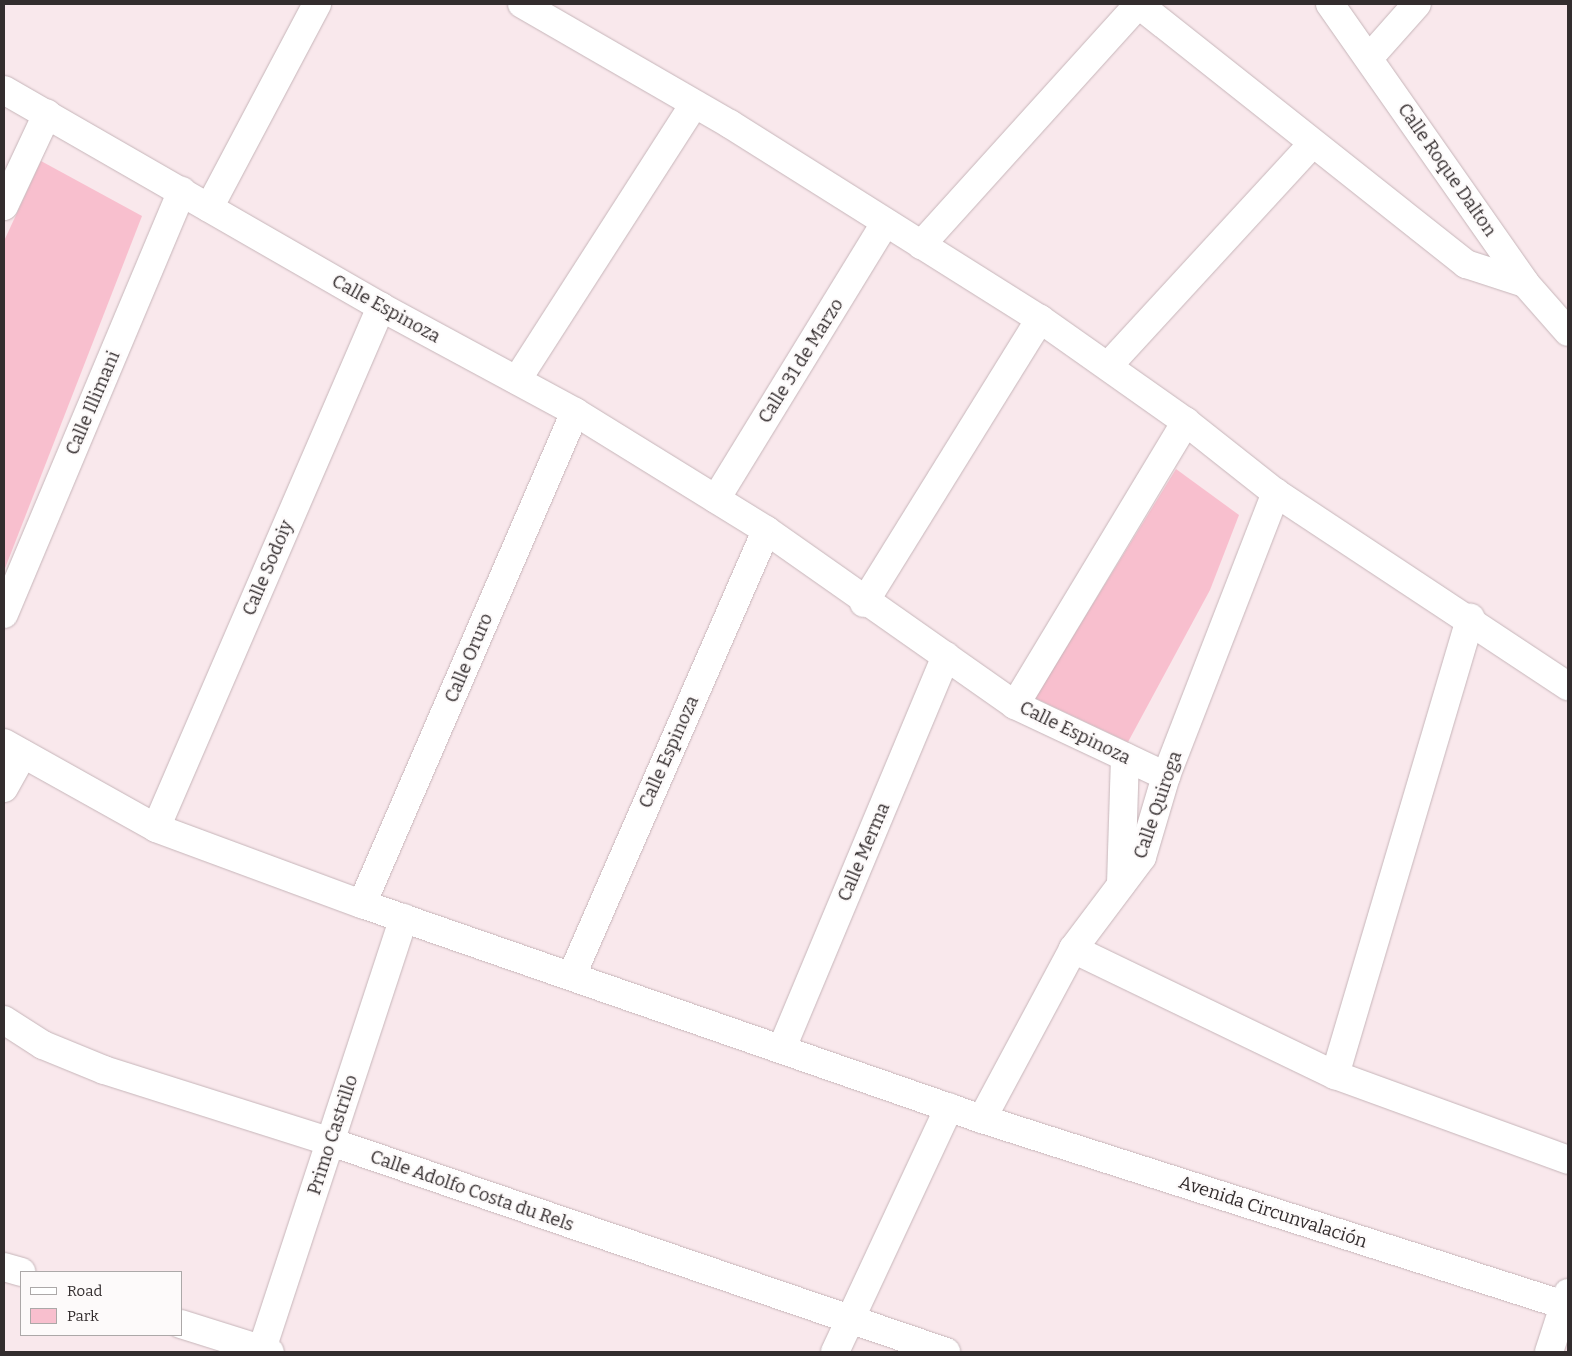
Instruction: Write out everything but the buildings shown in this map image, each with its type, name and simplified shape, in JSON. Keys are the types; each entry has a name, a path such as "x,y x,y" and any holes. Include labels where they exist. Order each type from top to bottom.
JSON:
{"street":[{"path":"209,208 317,4"},
{"path":"522,4 1040,318 1186,422 1276,493 1470,618 1568,686"},
{"path":"921,245 1138,4 1311,145 1466,264 1525,283"},
{"name":"Calle Roque Dalton","path":"1330,4 1525,283 1568,332"},
{"path":"1369,58 1417,4"},
{"name":"Calle Espinoza","path":"4,90 381,307 575,412 766,530 864,603 946,656 1015,705 1166,776"},
{"path":"516,380 693,106"},
{"path":"4,206 47,114"},
{"path":"1108,366 1311,145"},
{"name":"Calle Illimani","path":"4,614 182,191"},
{"name":"Calle 31 de Marzo","path":"716,499 886,223"},
{"name":"Calle Sodoiy","path":"156,828 381,307"},
{"path":"864,603 1040,318"},
{"name":"Calle Oruro","path":"362,904 575,412"},
{"path":"1015,705 1186,422"},
{"name":"Calle Quiroga","path":"982,1119 1073,949 1142,857 1166,776 1276,493"},
{"name":"Calle Espinoza","path":"572,975 766,530"},
{"path":"1335,1076 1470,618"},
{"name":"Calle Merma","path":"782,1048 946,656"},
{"path":"4,788 13,748"},
{"name":"Avenida Circunvalación","path":"13,748 156,828 362,904 572,975 982,1119 1566,1299"},
{"path":"1121,884 1125,757"},
{"name":"Primo Castrillo","path":"265,1351 404,918"},
{"path":"1073,949 1335,1076 1568,1160"},
{"name":"Calle Adolfo Costa du Rels","path":"4,1020 43,1045 104,1070 331,1142 849,1321 946,1352"},
{"path":"835,1352 949,1107"},
{"path":"4,1266 20,1271"},
{"path":"1549,1352 1566,1299"},
{"path":"182,1324 265,1351"}],"green space":[{"path":"41,161 142,216 4,571 4,241"},
{"path":"1176,469 1239,515 1210,590 1128,742 1035,698"}]}
